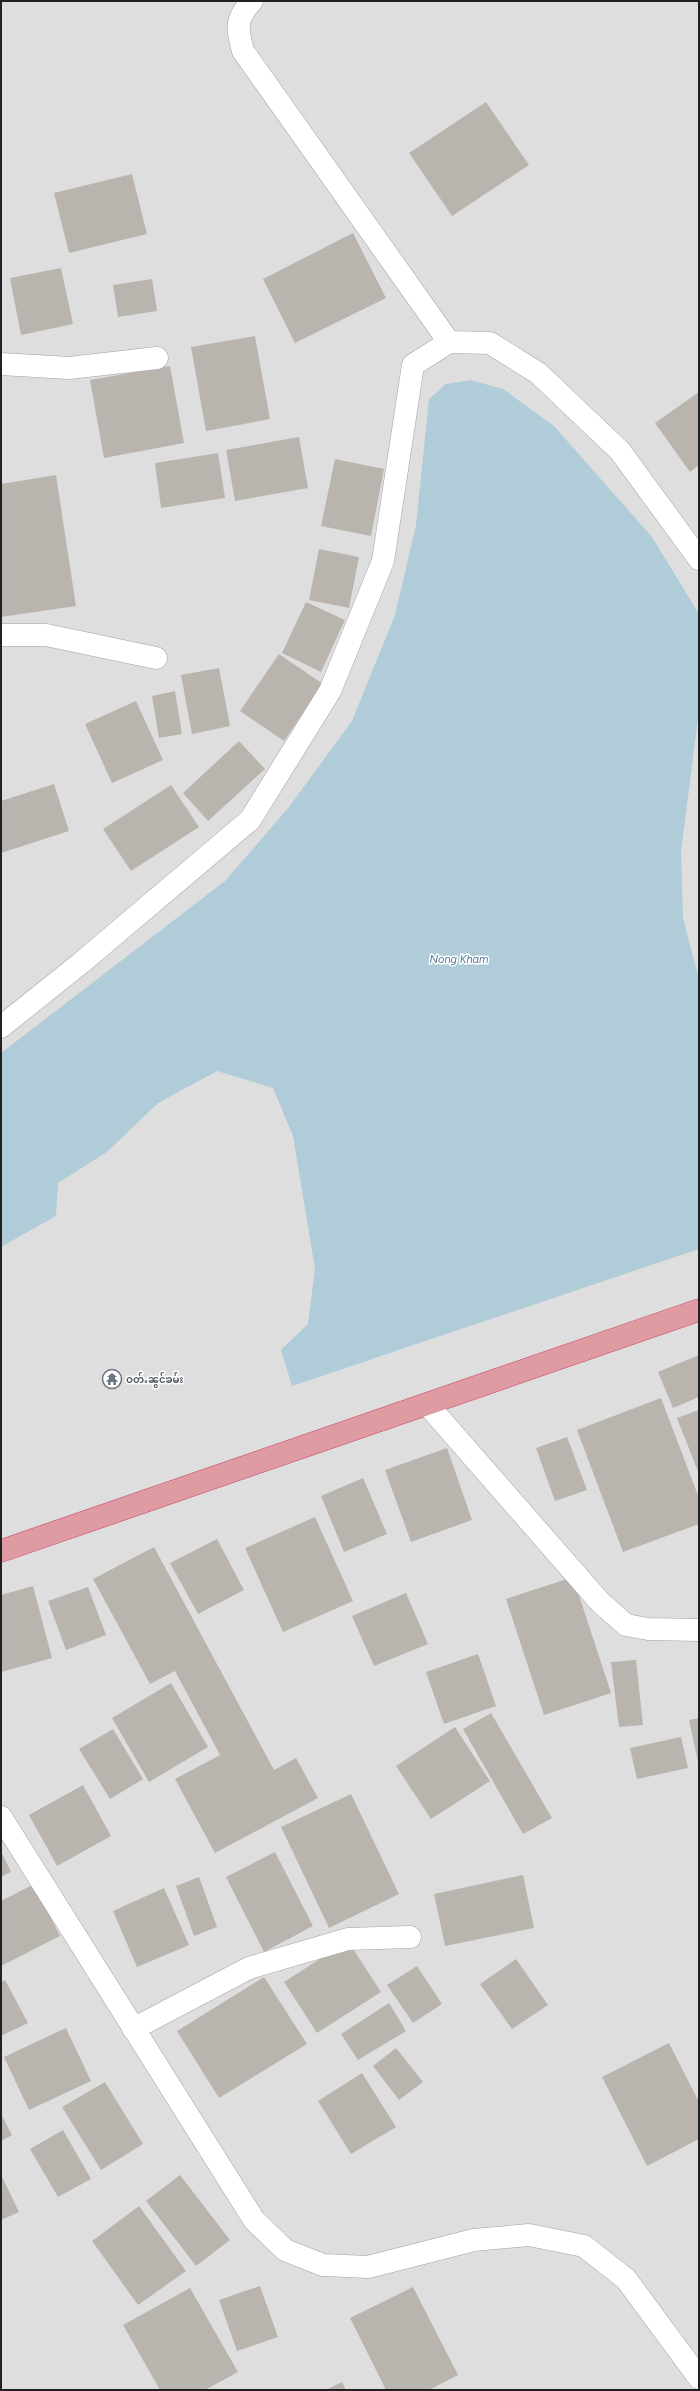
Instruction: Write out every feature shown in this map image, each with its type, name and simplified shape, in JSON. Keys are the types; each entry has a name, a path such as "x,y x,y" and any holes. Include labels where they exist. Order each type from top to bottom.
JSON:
{"highway":[{"path":"1,1551 699,1310"}],"street":[{"path":"252,1 242,11 237,28 243,51 449,342"},
{"path":"1,1027 81,963 250,820 333,684 383,562 413,365 449,342 490,343 538,373 620,451 699,559"},
{"path":"1,364 69,368 157,358"},
{"path":"1,635 46,635 156,658"},
{"path":"427,1404 600,1602 626,1625 648,1629 699,1630"},
{"path":"1,1817 254,2220 285,2250 323,2265 368,2267 474,2240 529,2235 584,2246 626,2279 699,2378"},
{"path":"133,2029 249,1968 348,1940 410,1937"}],"shaded area":[{"path":"1,1 699,1 699,2390 1,2390"}],"water":[{"name":"Nong Kham","path":"470,380 503,389 554,426 652,537 699,614 699,711 681,852 683,918 699,979 699,1249 292,1386 281,1350 308,1324 315,1269 293,1136 273,1088 217,1071 158,1103 107,1152 58,1183 56,1216 1,1247 1,1053 225,881 289,807 352,721 395,615 416,525 429,399 446,384"}],"building":[{"path":"486,102 529,165 452,216 409,153"},
{"path":"132,174 147,234 69,253 54,193"},
{"path":"353,233 386,298 295,343 263,279"},
{"path":"61,268 73,324 21,335 10,278"},
{"path":"152,279 157,311 118,317 113,285"},
{"path":"255,336 270,419 206,431 191,347"},
{"path":"170,366 184,443 104,458 90,380"},
{"path":"699,392 699,465 690,472 655,423"},
{"path":"299,437 308,488 235,501 226,450"},
{"path":"218,453 225,498 161,508 155,463"},
{"path":"335,459 384,469 371,536 321,526"},
{"path":"56,475 76,606 1,617 1,484"},
{"path":"319,549 359,557 349,608 309,600"},
{"path":"306,602 345,620 321,672 282,653"},
{"path":"279,654 323,684 284,741 240,711"},
{"path":"219,668 230,726 192,734 181,675"},
{"path":"175,691 182,734 159,738 152,696"},
{"path":"136,701 163,760 112,783 85,724"},
{"path":"239,741 265,769 208,821 183,793"},
{"path":"54,784 69,831 1,853 1,801"},
{"path":"171,785 199,827 131,871 103,829"},
{"path":"699,1355 699,1397 673,1408 658,1372"},
{"path":"661,1398 699,1498 699,1524 623,1552 577,1430"},
{"path":"699,1410 699,1474 677,1418"},
{"path":"567,1437 587,1490 555,1501 536,1448"},
{"path":"447,1448 472,1520 411,1542 385,1470"},
{"path":"363,1478 387,1534 344,1552 321,1496"},
{"path":"315,1517 353,1601 283,1632 245,1548"},
{"path":"217,1539 244,1590 198,1614 170,1563"},
{"path":"154,1547 274,1770 296,1758 318,1798 215,1853 175,1779 220,1755 175,1671 150,1684 93,1579"},
{"path":"573,1577 611,1693 544,1715 506,1599"},
{"path":"33,1586 52,1658 1,1672 1,1595"},
{"path":"88,1587 106,1635 66,1650 48,1601"},
{"path":"406,1593 428,1644 374,1666 352,1616"},
{"path":"478,1654 496,1706 444,1724 426,1672"},
{"path":"636,1660 643,1725 619,1727 611,1662"},
{"path":"171,1683 208,1747 149,1782 112,1718"},
{"path":"491,1713 552,1818 523,1834 463,1729"},
{"path":"699,1718 699,1762 698,1762 689,1720"},
{"path":"455,1727 490,1781 431,1819 396,1766"},
{"path":"113,1729 143,1779 110,1799 79,1749"},
{"path":"681,1737 688,1768 637,1779 630,1748"},
{"path":"83,1785 111,1836 57,1866 29,1815"},
{"path":"351,1794 399,1894 329,1928 281,1827"},
{"path":"1,1851 11,1872 1,1877"},
{"path":"275,1852 313,1926 264,1952 226,1877"},
{"path":"523,1875 534,1928 445,1946 434,1894"},
{"path":"199,1877 217,1927 194,1936 176,1886"},
{"path":"34,1884 60,1936 1,1966 1,1901"},
{"path":"164,1888 189,1945 137,1967 113,1911"},
{"path":"348,1941 381,1992 317,2033 284,1982"},
{"path":"516,1959 548,2005 512,2029 480,1984"},
{"path":"417,1966 442,2004 413,2023 387,1985"},
{"path":"264,1977 307,2044 219,2098 177,2031"},
{"path":"5,1980 28,2023 1,2036 1,1982"},
{"path":"389,2003 406,2031 358,2060 341,2034"},
{"path":"66,2028 91,2081 29,2110 4,2057"},
{"path":"669,2043 699,2102 699,2139 647,2166 602,2077"},
{"path":"396,2048 423,2082 399,2100 373,2066"},
{"path":"362,2073 396,2127 351,2154 318,2101"},
{"path":"105,2082 143,2144 101,2170 62,2107"},
{"path":"1,2114 12,2135 1,2141"},
{"path":"63,2130 91,2179 58,2197 30,2149"},
{"path":"1,2175 19,2212 1,2220"},
{"path":"180,2175 230,2240 196,2266 146,2201"},
{"path":"139,2206 186,2271 138,2305 92,2241"},
{"path":"260,2286 278,2337 237,2351 219,2300"},
{"path":"413,2287 458,2375 429,2390 386,2390 350,2318"},
{"path":"190,2288 238,2372 205,2390 160,2390 123,2325"},
{"path":"342,2382 346,2390 326,2390"}],"place":[{"name":"ဝတ်ႉၼွင်ၶမ်း","path":"112,1379"}]}
